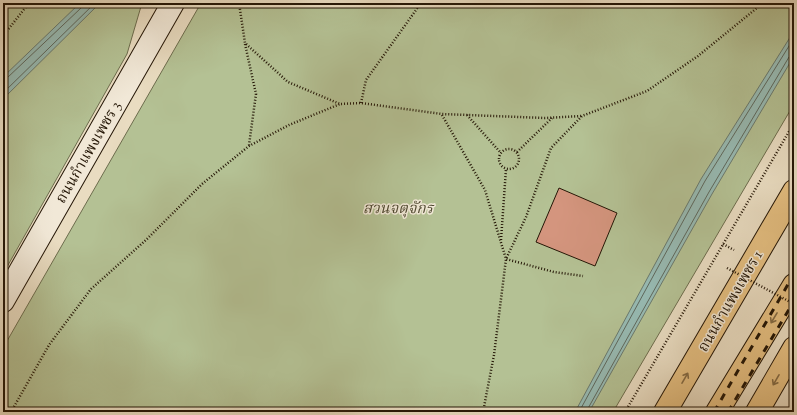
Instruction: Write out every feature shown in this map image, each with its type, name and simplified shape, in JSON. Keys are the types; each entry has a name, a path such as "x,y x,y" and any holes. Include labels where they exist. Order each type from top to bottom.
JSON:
{"main road":[{"name":"ถนนกำแพงเพชร 1","path":"665,412 794,191"},
{"path":"717,412 794,285"},
{"path":"757,412 794,348"}],"street":[{"name":"ถนนกำแพงเพชร 3","path":"3,301 172,3"}],"path":[{"path":"3,36 29,3"},
{"path":"239,3 245,43 256,94 249,146"},
{"path":"361,103 366,80 421,3"},
{"path":"11,412 49,345 91,289 147,239 202,184 249,146 289,125 340,104 361,103 442,114 552,118 582,116 647,91 698,56 763,3"},
{"path":"245,43 288,82 340,104"},
{"path":"442,114 485,190 506,259"},
{"path":"467,115 501,153"},
{"path":"483,412 494,355 506,259 526,217 551,148 582,116"},
{"path":"517,152 552,118"},
{"path":"625,412 794,123"},
{"path":"508,149 517,152 519,159 518,165 512,169 506,169 499,162 501,153 508,149"},
{"path":"501,243 506,169"},
{"path":"723,244 736,251"},
{"path":"506,259 554,272 583,276"},
{"path":"727,268 794,304"}],"green space":[{"path":"3,3 142,3 127,54 3,274"},
{"name":"สวนจตุจักร","path":"201,3 794,3 794,104 613,412 3,412 3,348"}],"water":[{"path":"80,3 100,3 3,99 3,77"},
{"path":"794,31 794,56 712,194 589,412 575,412 701,179"}],"building":[{"path":"559,188 617,213 595,266 536,242"}],"railway":[{"path":"714,412 794,274"},
{"path":"728,412 794,301"}]}
